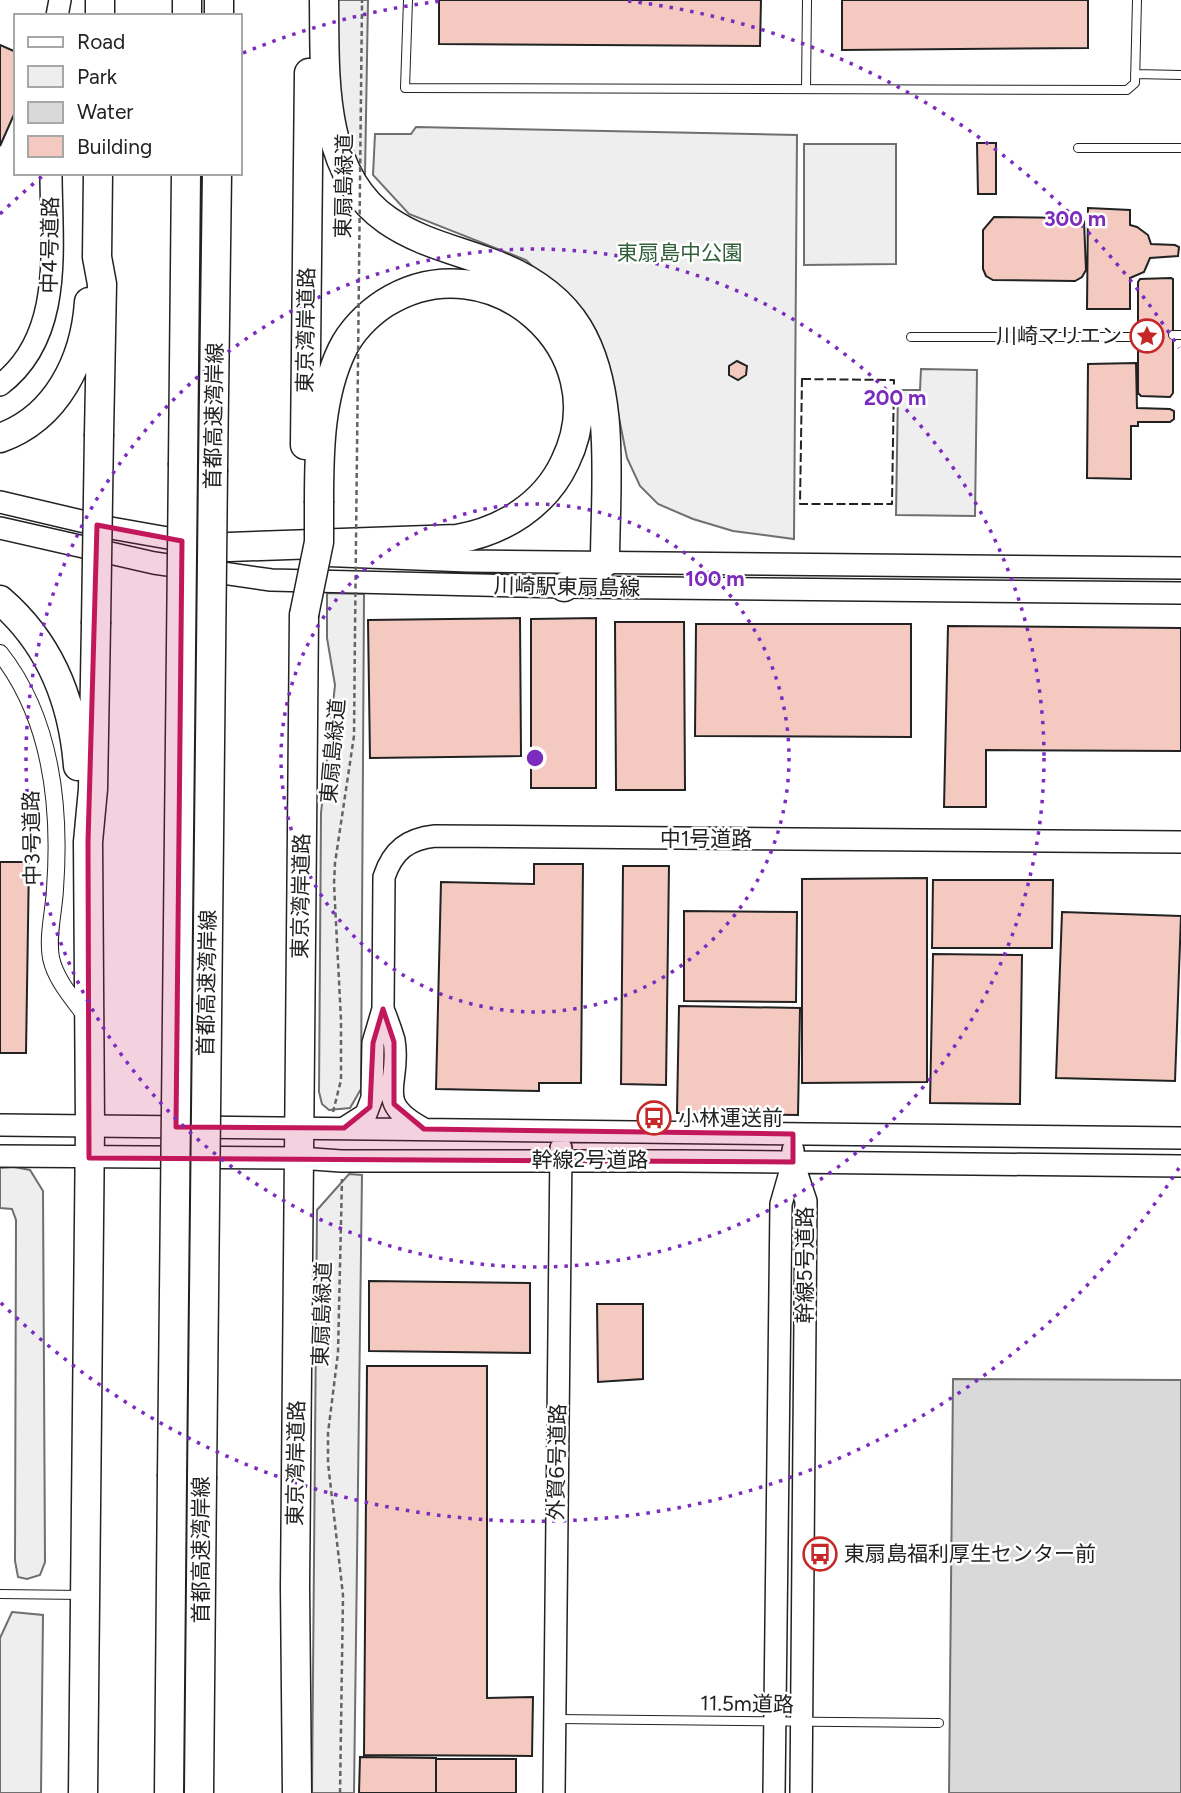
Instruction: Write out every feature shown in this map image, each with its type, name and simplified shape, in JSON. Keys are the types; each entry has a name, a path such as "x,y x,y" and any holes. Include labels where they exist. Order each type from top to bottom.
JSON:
{"highway":[{"name":"東京湾岸道路","path":"297,1793 295,1587 304,615 311,503 310,0"},
{"path":"324,0 329,116 344,167 358,192 372,208 409,233 499,265 523,278 563,307 578,328 597,374 606,439 605,562 564,587"},
{"path":"83,1793 90,1126 88,842 93,789 102,284 97,257 98,175"},
{"name":"首都高速湾岸線","path":"169,1793 186,175"},
{"name":"首都高速湾岸線","path":"199,1793 217,175"},
{"path":"0,438 25,427 60,393 85,330 90,284 97,257"},
{"path":"229,547 457,540 494,528 528,509 551,487 560,474 569,456 577,419 578,401 568,363 545,324 510,298 491,289 470,284 438,284 405,292 377,309 364,320 343,348 331,380 311,503"},
{"path":"0,600 21,621 43,650 65,695 74,725 79,790 88,842"}],"street":[{"name":"中4号道路","path":"0,385 17,370 29,354 40,332 48,306 51,175"},
{"name":"川崎駅東扇島線","path":"0,502 137,534 229,547 390,559 1181,568"},
{"name":"川崎駅東扇島線","path":"0,528 142,561 271,580 564,587 1181,593"},
{"name":"中3号道路","path":"0,653 25,691 40,726 51,768 56,827 50,956 56,974 90,1023"},
{"name":"中1号道路","path":"337,1128 358,1121 370,1107 373,1098 373,1043 383,1009 384,877 400,848 419,838 1181,842"},
{"name":"中1号道路","path":"383,1009 394,1042 394,1104 404,1118 424,1129"},
{"name":"幹線2号道路","path":"0,1125 1181,1138"},
{"name":"外貿6号道路","path":"554,1793 561,1132"},
{"path":"793,1134 793,1162"},
{"name":"幹線2号道路","path":"0,1156 299,1158 341,1161 561,1160 1181,1166"},
{"name":"幹線5号道路","path":"774,1793 781,1204 793,1162"},
{"name":"幹線5号道路","path":"793,1162 806,1201 801,1793"}],"lane":[{"path":"408,0 405,88 1127,90 1135,83 1137,0"},
{"path":"806,89 807,0"},
{"path":"1135,74 1181,75"},
{"path":"1078,148 1181,149"},
{"path":"911,338 1138,337"},
{"path":"0,1594 85,1595"},
{"name":"11.5m道路","path":"555,1719 939,1723"}],"path":[{"name":"東扇島緑道","path":"337,1128 341,1080 341,1020 334,884 354,736 362,1"},
{"name":"東扇島緑道","path":"340,1793 343,1595 328,1462 328,1433 338,1353 341,1161"}],"highlighted area":[{"path":"97,525 182,541 176,1127 344,1128 370,1107 373,1043 383,1009 394,1042 394,1104 424,1129 793,1134 793,1162 89,1158 88,842"}],"green space":[{"path":"329,0 368,0 365,175 347,161"},
{"name":"東扇島中公園","path":"416,127 797,135 794,539 733,531 693,519 658,504 640,486 627,458 609,367 580,311 526,260 409,214 373,175 375,134 411,134"},
{"path":"804,144 896,144 896,264 804,265"},
{"path":"921,369 977,370 975,516 896,515 898,390 920,390"},
{"path":"327,593 364,594 361,1089 350,1108 329,1110 322,1104 319,1092 321,813 335,685 327,638"},
{"path":"0,1168 30,1170 43,1191 45,1562 40,1575 27,1579 18,1577 15,1561 16,1220 12,1209 0,1208"},
{"path":"349,1174 362,1175 354,1793 312,1793 317,1210"},
{"path":"12,1612 43,1615 41,1793 0,1793 0,1638"}],"water":[{"path":"953,1379 1181,1380 1181,1793 949,1793"}],"building":[{"path":"439,0 761,0 760,46 439,44"},
{"path":"842,0 1088,0 1088,48 842,50"},
{"path":"0,45 14,51 14,114 0,146"},
{"path":"977,143 996,143 996,194 978,194"},
{"path":"1088,208 1130,210 1130,225 1148,235 1151,244 1179,247 1178,256 1150,258 1144,272 1130,278 1130,309 1087,309"},
{"path":"994,217 1077,218 1084,221 1086,270 1082,277 1075,281 993,280 986,276 983,269 983,230"},
{"path":"1171,278 1173,393 1170,397 1141,396 1138,393 1138,282 1140,279"},
{"path":"737,361 747,366 746,375 738,380 729,375 729,366"},
{"path":"1136,363 1137,408 1170,409 1174,411 1174,419 1170,422 1138,422 1138,426 1131,426 1131,479 1087,478 1088,364"},
{"path":"520,618 521,756 370,758 368,620"},
{"path":"596,618 596,788 531,788 531,619"},
{"path":"615,622 684,622 685,790 616,790"},
{"path":"696,624 911,624 911,737 695,736"},
{"path":"948,626 1181,628 1181,751 986,750 986,807 944,807"},
{"path":"0,862 29,862 26,1053 0,1053"},
{"path":"534,864 583,864 581,1083 539,1083 539,1091 436,1089 441,882 534,884"},
{"path":"623,866 669,866 666,1085 621,1084"},
{"path":"927,878 927,1082 802,1083 802,879"},
{"path":"933,880 1053,880 1052,948 932,948"},
{"path":"684,911 797,912 796,1002 684,1001"},
{"path":"1062,912 1181,916 1175,1081 1056,1078"},
{"path":"933,954 1022,955 1020,1104 930,1103"},
{"path":"679,1006 800,1008 798,1115 677,1113"},
{"path":"369,1281 530,1283 530,1353 369,1351"},
{"path":"597,1304 643,1304 643,1379 598,1382"},
{"path":"367,1366 487,1366 487,1698 533,1697 532,1756 364,1755"},
{"path":"360,1757 436,1758 436,1793 359,1793"},
{"path":"436,1759 516,1759 516,1793 436,1793"}],"fence":[{"path":"802,379 894,380 892,504 800,504 802,379"}],"place":[{"name":"川崎マリエン","path":"1147,336"},
{"name":"小林運送前","path":"654,1118"},
{"name":"東扇島福利厚生センター前","path":"820,1554"}]}
